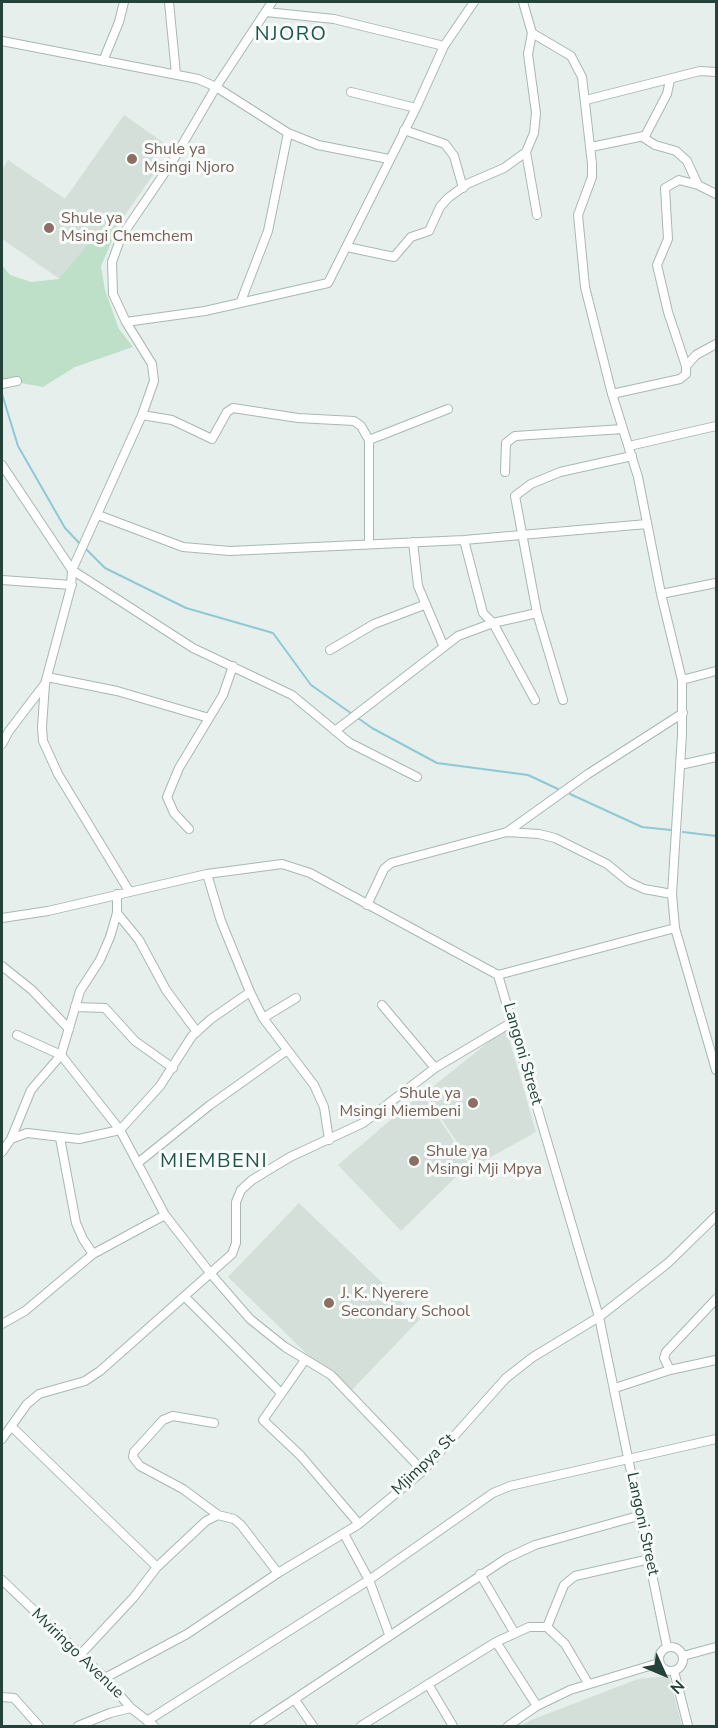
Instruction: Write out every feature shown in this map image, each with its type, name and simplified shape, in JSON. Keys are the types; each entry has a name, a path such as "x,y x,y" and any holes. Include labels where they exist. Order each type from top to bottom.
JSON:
{"street":[{"path":"103,61 119,22 124,2"},
{"path":"169,2 176,74"},
{"path":"129,891 58,774 43,741 46,681 72,585 72,570 142,415 154,381 152,364 126,322 111,286 111,270 115,250 121,237 172,162 216,87 272,2"},
{"path":"126,322 205,311 240,301 323,286 336,272 444,46 474,2"},
{"path":"523,2 531,33 528,54 536,125 526,152 537,215"},
{"path":"266,12 334,19 444,46"},
{"path":"531,33 571,56 581,72 591,147 592,177 578,215 585,287 612,394 632,456 682,680 681,765 672,894 675,928 717,1070"},
{"path":"2,40 176,74 216,87 288,133 318,145 389,159"},
{"path":"586,100 700,71 717,72"},
{"path":"591,147 644,136 667,94 670,80"},
{"path":"351,92 416,108"},
{"path":"404,130 445,144 454,156 463,188"},
{"path":"240,301 268,231 288,133"},
{"path":"644,136 651,144 676,151 687,161 698,185"},
{"path":"347,247 394,257 409,239 427,233 440,207 463,188 504,168 526,152"},
{"path":"612,394 680,379 686,374 686,366 668,312 657,265 668,239 665,189 679,180 698,185 717,194"},
{"path":"686,366 696,355 717,344"},
{"path":"2,384 17,381"},
{"path":"142,415 172,420 212,439 226,412 233,408 298,418 346,420 361,426 369,440 369,542"},
{"path":"369,440 448,409"},
{"path":"629,446 717,426"},
{"path":"505,472 506,443 515,436 623,429"},
{"path":"563,700 537,613 515,496 518,491 574,467 632,456"},
{"path":"2,465 72,570 193,648 292,695 350,743 417,777"},
{"path":"98,515 183,547 207,551 298,549 369,542 464,540 647,524"},
{"path":"464,540 483,613 493,623 535,700"},
{"path":"412,542 416,576 424,605 443,645"},
{"path":"2,580 72,585"},
{"path":"661,594 717,583"},
{"path":"330,650 374,624 424,605"},
{"path":"335,730 443,645 458,636 493,623 537,613"},
{"path":"189,829 174,813 167,798 179,768 223,695 232,666"},
{"path":"682,680 717,671"},
{"path":"46,681 107,688 210,718"},
{"path":"2,744 9,730 46,681"},
{"path":"507,832 588,774 683,713"},
{"path":"681,765 717,756"},
{"path":"367,905 384,869 391,864 507,832 539,834 555,838 607,864 629,882 644,889 672,894"},
{"path":"2,918 48,911 207,874 282,864 310,873 498,975 675,928"},
{"path":"207,874 220,921 250,992 262,1018 314,1085 324,1107 329,1140"},
{"path":"2,1152 11,1139 31,1090 61,1055 80,991 105,951 117,913 117,894"},
{"path":"117,913 140,940 166,990 197,1032"},
{"path":"2,966 32,990 69,1029"},
{"name":"Langoni Street","path":"498,975 514,1020 599,1317 629,1459 638,1516 650,1559 667,1647"},
{"path":"11,1139 27,1133 79,1139 120,1130 173,1068 197,1032 250,992"},
{"path":"262,1018 296,998"},
{"path":"382,1005 435,1068"},
{"path":"75,1007 105,1008 135,1041 173,1068"},
{"path":"2,1439 27,1404 39,1394 86,1381 232,1254 236,1243 237,1202 241,1190 271,1167 363,1124 435,1068 514,1020"},
{"path":"17,1035 61,1055 120,1130 139,1162 165,1215 250,1319 305,1360 331,1375 423,1471"},
{"path":"139,1162 210,1105 286,1051"},
{"path":"60,1138 76,1223 93,1254"},
{"path":"2,1324 25,1311 93,1254 165,1215"},
{"name":"Mjimpya St","path":"105,1678 187,1634 278,1573 358,1524 423,1471 506,1378 533,1358 599,1317 668,1263 717,1216"},
{"path":"185,1297 281,1393"},
{"path":"670,1370 664,1358 666,1352 717,1299"},
{"path":"305,1360 263,1420 315,1471 358,1524"},
{"path":"615,1388 670,1370 717,1360"},
{"path":"214,1423 173,1416 163,1420 134,1452 133,1457 140,1466 183,1489 218,1515 241,1525 278,1573"},
{"path":"12,1427 157,1568"},
{"path":"150,1724 369,1580 493,1493 510,1486 717,1439"},
{"path":"81,1654 134,1597 157,1568 206,1521 218,1515"},
{"path":"254,1726 480,1574 535,1545 638,1516"},
{"path":"344,1534 369,1580 389,1634"},
{"path":"547,1627 564,1585 575,1576 650,1559"},
{"path":"480,1574 514,1632"},
{"name":"Mviringo Avenue","path":"2,1580 81,1654 131,1708 150,1724"},
{"path":"361,1726 496,1642 529,1627 547,1627 565,1644 588,1683"},
{"path":"496,1642 537,1706"},
{"path":"667,1647 675,1647 683,1656 680,1668 674,1671 668,1671 659,1663 659,1656 667,1647"},
{"path":"683,1656 717,1647"},
{"path":"508,1726 537,1706 588,1683 659,1663"},
{"path":"674,1671 688,1726"},
{"path":"428,1684 453,1726"},
{"path":"2,1697 14,1698 39,1726"},
{"path":"295,1700 313,1726"},
{"path":"78,1726 110,1713 131,1708"}],"shaded area":[{"path":"124,115 164,143 152,159 160,165 111,235 67,284 2,239 2,170 8,160 65,199"},
{"path":"506,1028 536,1132 473,1167 425,1093"},
{"path":"422,1093 469,1164 401,1231 338,1165"},
{"name":"J. K. Nyerere Secondary School","path":"299,1203 420,1319 348,1394 228,1277"},
{"path":"669,1676 682,1726 521,1726 531,1720 638,1679"}],"green space":[{"path":"120,222 101,266 105,290 119,329 133,347 75,367 43,387 10,381 2,382 2,265 10,275 31,282 59,279 99,231"}],"waterway":[{"path":"2,394 18,446 65,528 81,545"},
{"path":"86,549 105,568 186,608 273,633 311,685 372,728 437,763 528,775 558,789"},
{"path":"570,794 642,827 671,830"},
{"path":"683,832 716,836"}],"place":[{"name":"Shule ya Msingi Njoro","path":"132,159"},
{"name":"Shule ya Msingi Chemchem","path":"49,228"},
{"name":"Shule ya Msingi Miembeni","path":"473,1103"},
{"name":"Shule ya Msingi Mji Mpya","path":"414,1161"},
{"name":"J. K. Nyerere Secondary School","path":"329,1303"}],"district":[{"name":"NJORO","path":"291,35"},
{"name":"MIEMBENI","path":"214,1162"}]}
